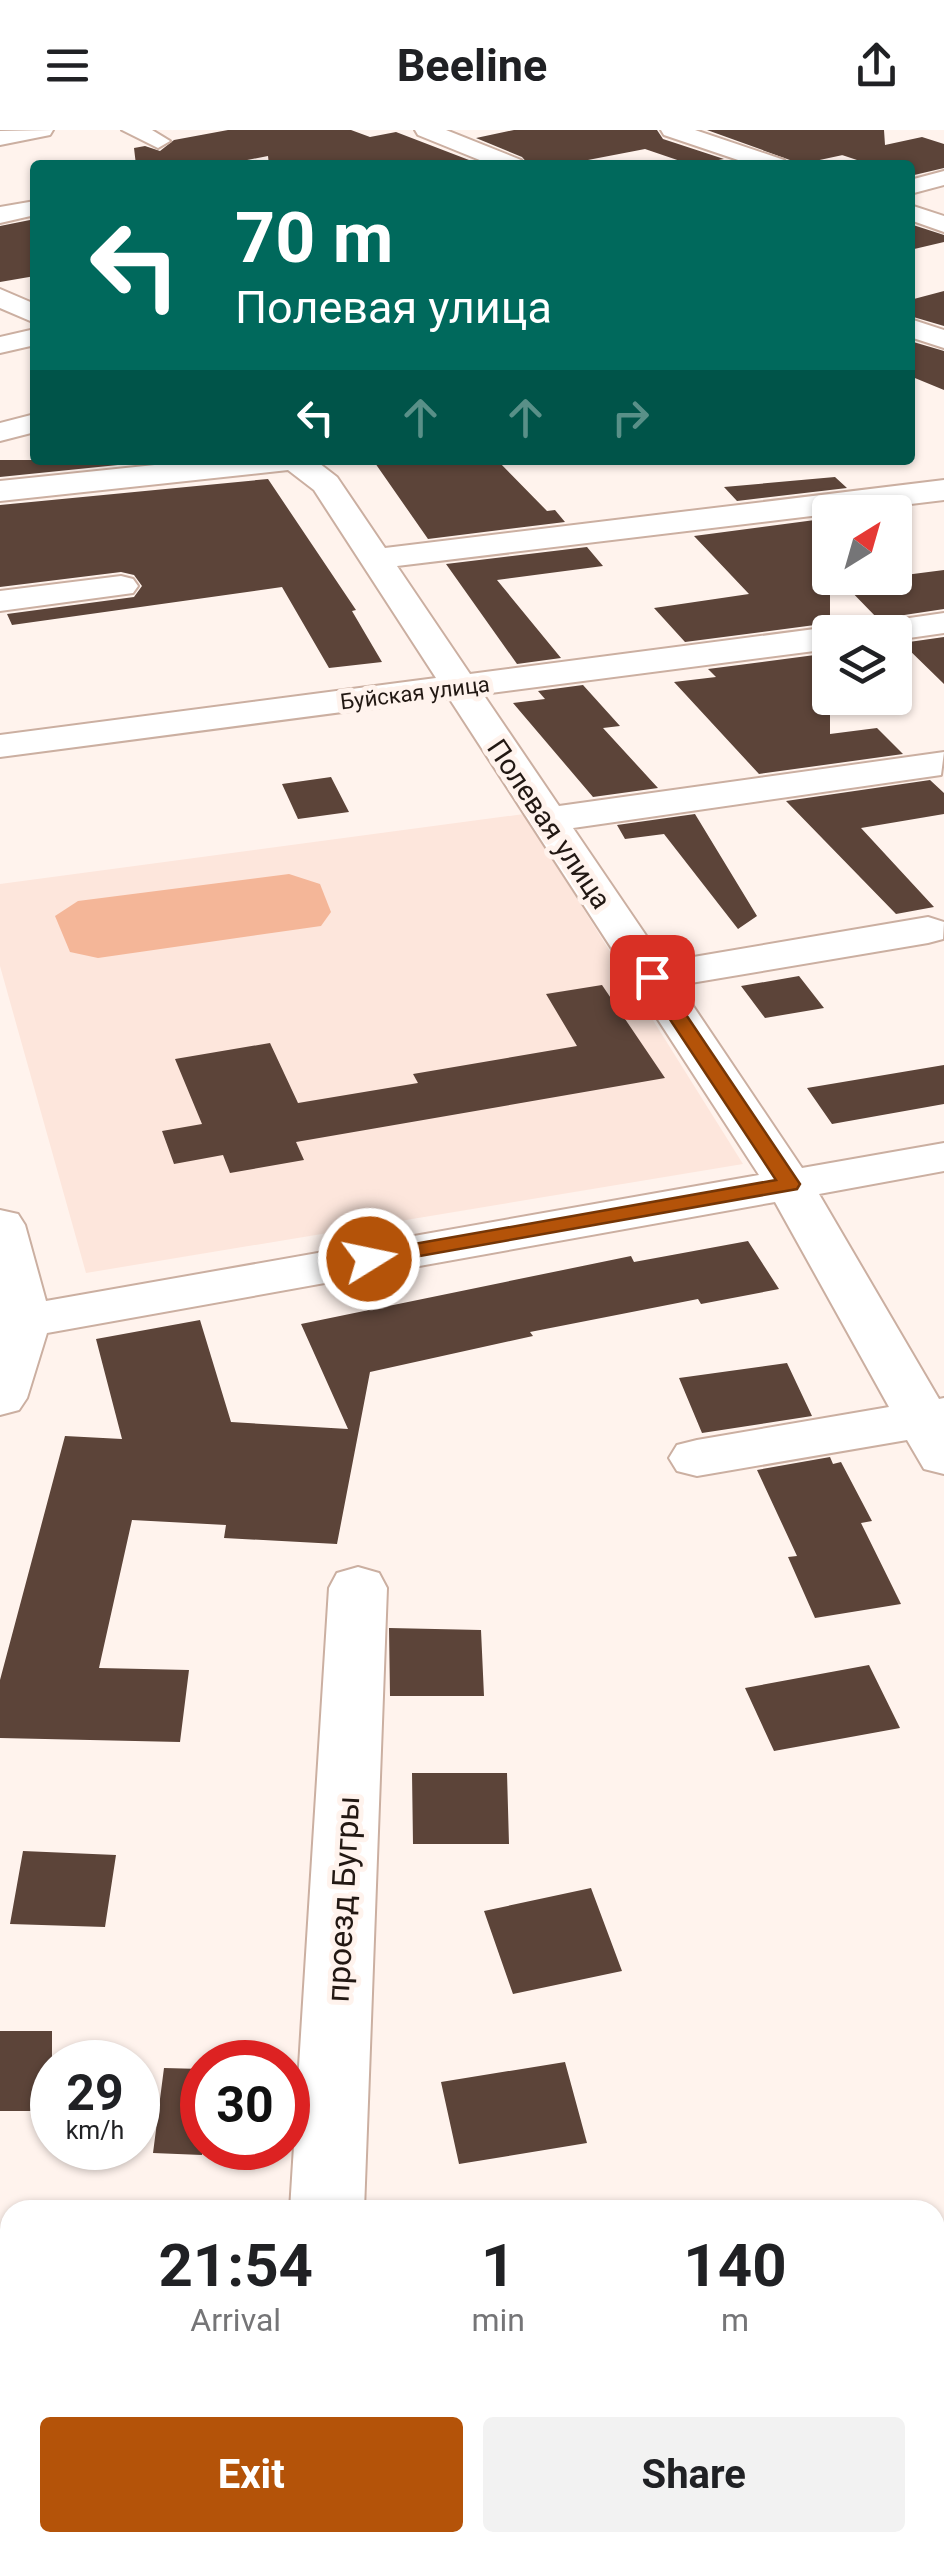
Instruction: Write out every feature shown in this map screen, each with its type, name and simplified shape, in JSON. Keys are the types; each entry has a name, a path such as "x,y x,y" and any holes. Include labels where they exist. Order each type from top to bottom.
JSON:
{"street":[{"path":"0,138 42,130"},
{"path":"133,130 158,140"},
{"path":"426,130 501,160"},
{"path":"672,130 762,160"},
{"path":"721,146 757,138"},
{"path":"915,186 944,178"},
{"path":"0,214 30,209"},
{"path":"915,214 944,224"},
{"path":"0,296 30,290"},
{"path":"0,296 30,313"},
{"path":"915,329 944,340"},
{"path":"0,345 30,338"},
{"path":"0,432 30,425"},
{"path":"0,491 246,465"},
{"name":"Полевая улица","path":"300,465 326,484 789,1184 938,1431"},
{"path":"376,559 944,490"},
{"path":"0,601 121,586"},
{"path":"912,627 944,623"},
{"name":"Буйская улица","path":"0,746 812,640"},
{"path":"546,820 940,764"},
{"path":"652,977 928,930"},
{"path":"13,1322 944,1157"},
{"path":"0,1225 13,1322 0,1398"},
{"path":"697,1458 938,1431"},
{"name":"проезд Бугры","path":"328,2200 358,1588"}],"shaded area":[{"path":"524,814 743,1164 86,1273 0,966 0,884"},
{"path":"289,874 320,884 331,912 321,926 98,958 70,952 55,916 78,901"}],"building":[{"path":"228,130 351,130 370,137 396,132 469,160 268,160 268,156 248,160 135,160 134,148 145,146 160,151 174,140"},
{"path":"514,130 657,130 663,139 724,159 677,160 645,149 588,160 525,160 476,138"},
{"path":"707,130 884,130 885,145 922,137 944,144 944,168 915,175 915,160 857,160 842,155 790,160"},
{"path":"30,220 30,277 0,282 0,226"},
{"path":"915,226 944,235 944,242 915,249"},
{"path":"944,291 944,326 915,317 915,299"},
{"path":"915,342 944,351 944,390 915,378"},
{"path":"0,460 30,460 30,465 118,465 0,477"},
{"path":"376,465 502,465 547,511 555,510 565,522 428,539"},
{"path":"835,477 847,488 737,501 724,487"},
{"path":"268,479 356,610 352,611 382,662 329,668 282,587 12,625 7,614 134,597 142,586 134,575 121,572 0,587 0,505"},
{"path":"812,520 812,595 830,595 830,615 812,615 812,625 685,642 654,608 749,594 694,536"},
{"path":"587,547 603,566 497,580 561,658 517,664 446,564"},
{"path":"944,570 944,609 874,615 855,595 912,595 912,574"},
{"path":"944,637 944,684 912,653 912,642"},
{"path":"812,655 812,715 830,715 830,734 877,728 903,754 759,774 674,682 716,677 708,669"},
{"path":"583,685 620,726 603,728 658,788 593,797 513,703 545,699 538,691"},
{"path":"331,777 349,812 298,819 282,784"},
{"path":"930,780 944,793 944,814 861,828 934,907 896,914 786,801"},
{"path":"695,814 757,916 738,929 664,834 625,839 617,825"},
{"path":"799,976 824,1008 765,1018 741,986"},
{"path":"602,985 665,1078 296,1142 304,1160 230,1173 223,1155 174,1164 162,1131 202,1124 175,1059 270,1043 298,1103 418,1083 413,1074 577,1046 546,994"},
{"path":"944,1065 944,1104 832,1124 807,1088"},
{"path":"748,1241 779,1289 701,1304 698,1299 530,1332 533,1336 370,1372 337,1544 224,1538 226,1525 132,1520 99,1668 189,1670 180,1742 0,1738 0,1680 65,1436 122,1439 96,1339 200,1320 231,1422 348,1429 301,1324 631,1256 634,1262"},
{"path":"787,1363 812,1416 702,1433 679,1378"},
{"path":"830,1457 833,1464 841,1462 872,1521 861,1523 901,1604 815,1618 788,1557 797,1556 757,1470"},
{"path":"389,1628 481,1630 484,1696 390,1696"},
{"path":"869,1665 900,1728 774,1751 745,1688"},
{"path":"412,1773 507,1773 509,1844 413,1844"},
{"path":"23,1851 116,1855 105,1927 10,1924"},
{"path":"591,1888 622,1971 513,1994 484,1911"},
{"path":"0,2031 52,2031 52,2040 30,2040 30,2111 0,2111"},
{"path":"565,2062 587,2143 459,2164 441,2082"},
{"path":"164,2068 180,2068 180,2154 160,2153"}],"route":[{"path":"369,1259 789,1184 652,977"}]}
